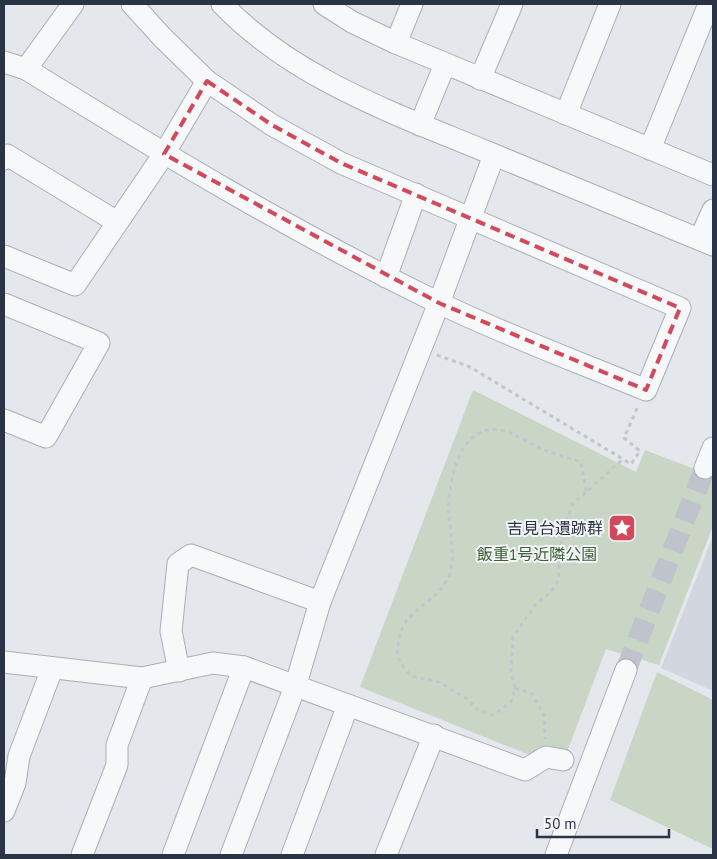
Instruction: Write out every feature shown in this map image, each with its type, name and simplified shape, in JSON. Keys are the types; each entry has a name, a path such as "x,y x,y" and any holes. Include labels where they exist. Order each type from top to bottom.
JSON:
{"street":[{"path":"26,69 73,4"},
{"path":"4,62 26,69 164,154 386,277 439,303 646,390 680,308 341,163 272,124 207,81 162,37 132,4"},
{"path":"222,4 271,46 313,74 374,105 420,125 707,242 713,210"},
{"path":"324,4 352,22 396,43 713,175"},
{"path":"396,43 412,4"},
{"path":"480,79 512,4"},
{"path":"566,114 610,4"},
{"path":"650,149 709,4"},
{"path":"420,125 445,64"},
{"path":"4,256 75,285 164,154 207,81"},
{"path":"4,159 7,155 117,222"},
{"path":"231,855 296,684 320,602 439,303 494,155"},
{"path":"386,277 416,194"},
{"path":"4,304 99,343 46,437 4,420"},
{"path":"179,671 171,631 178,564 192,555 320,602"},
{"path":"4,662 142,678 213,663 244,666 525,770 554,758"},
{"path":"173,855 244,666"},
{"path":"4,811 15,783 19,756 52,669"},
{"path":"556,855 626,670"},
{"path":"82,855 117,765 117,745 142,678"},
{"path":"292,855 348,705"},
{"path":"386,855 434,735"}],"path":[{"path":"420,349 470,367 631,464 640,451 624,438 646,390"},
{"path":"586,491 581,462 542,449 502,430 484,431 470,438 458,458 449,507 452,562 449,576 427,602 402,624 398,635 398,657 411,676 439,682 467,699 478,710 493,715 511,702 515,688 511,671 513,637 535,605 551,592 558,582 562,535 572,505 623,459"},
{"path":"515,688 532,694 544,715 554,758"}],"highlighted area":[{"path":"207,81 272,125 341,163 680,308 646,390 439,303 164,154"}],"shaded area":[{"path":"713,536 713,691 661,668"}],"green space":[{"name":"飯重1号近隣公園","path":"473,390 636,472 645,450 713,476 713,526 659,665 606,649 567,752 532,756 360,687"},
{"path":"657,672 713,700 713,849 610,800"}],"tunnel":[{"path":"626,670 705,468"}],"place":[{"name":"吉見台遺跡群","path":"622,528"}]}
